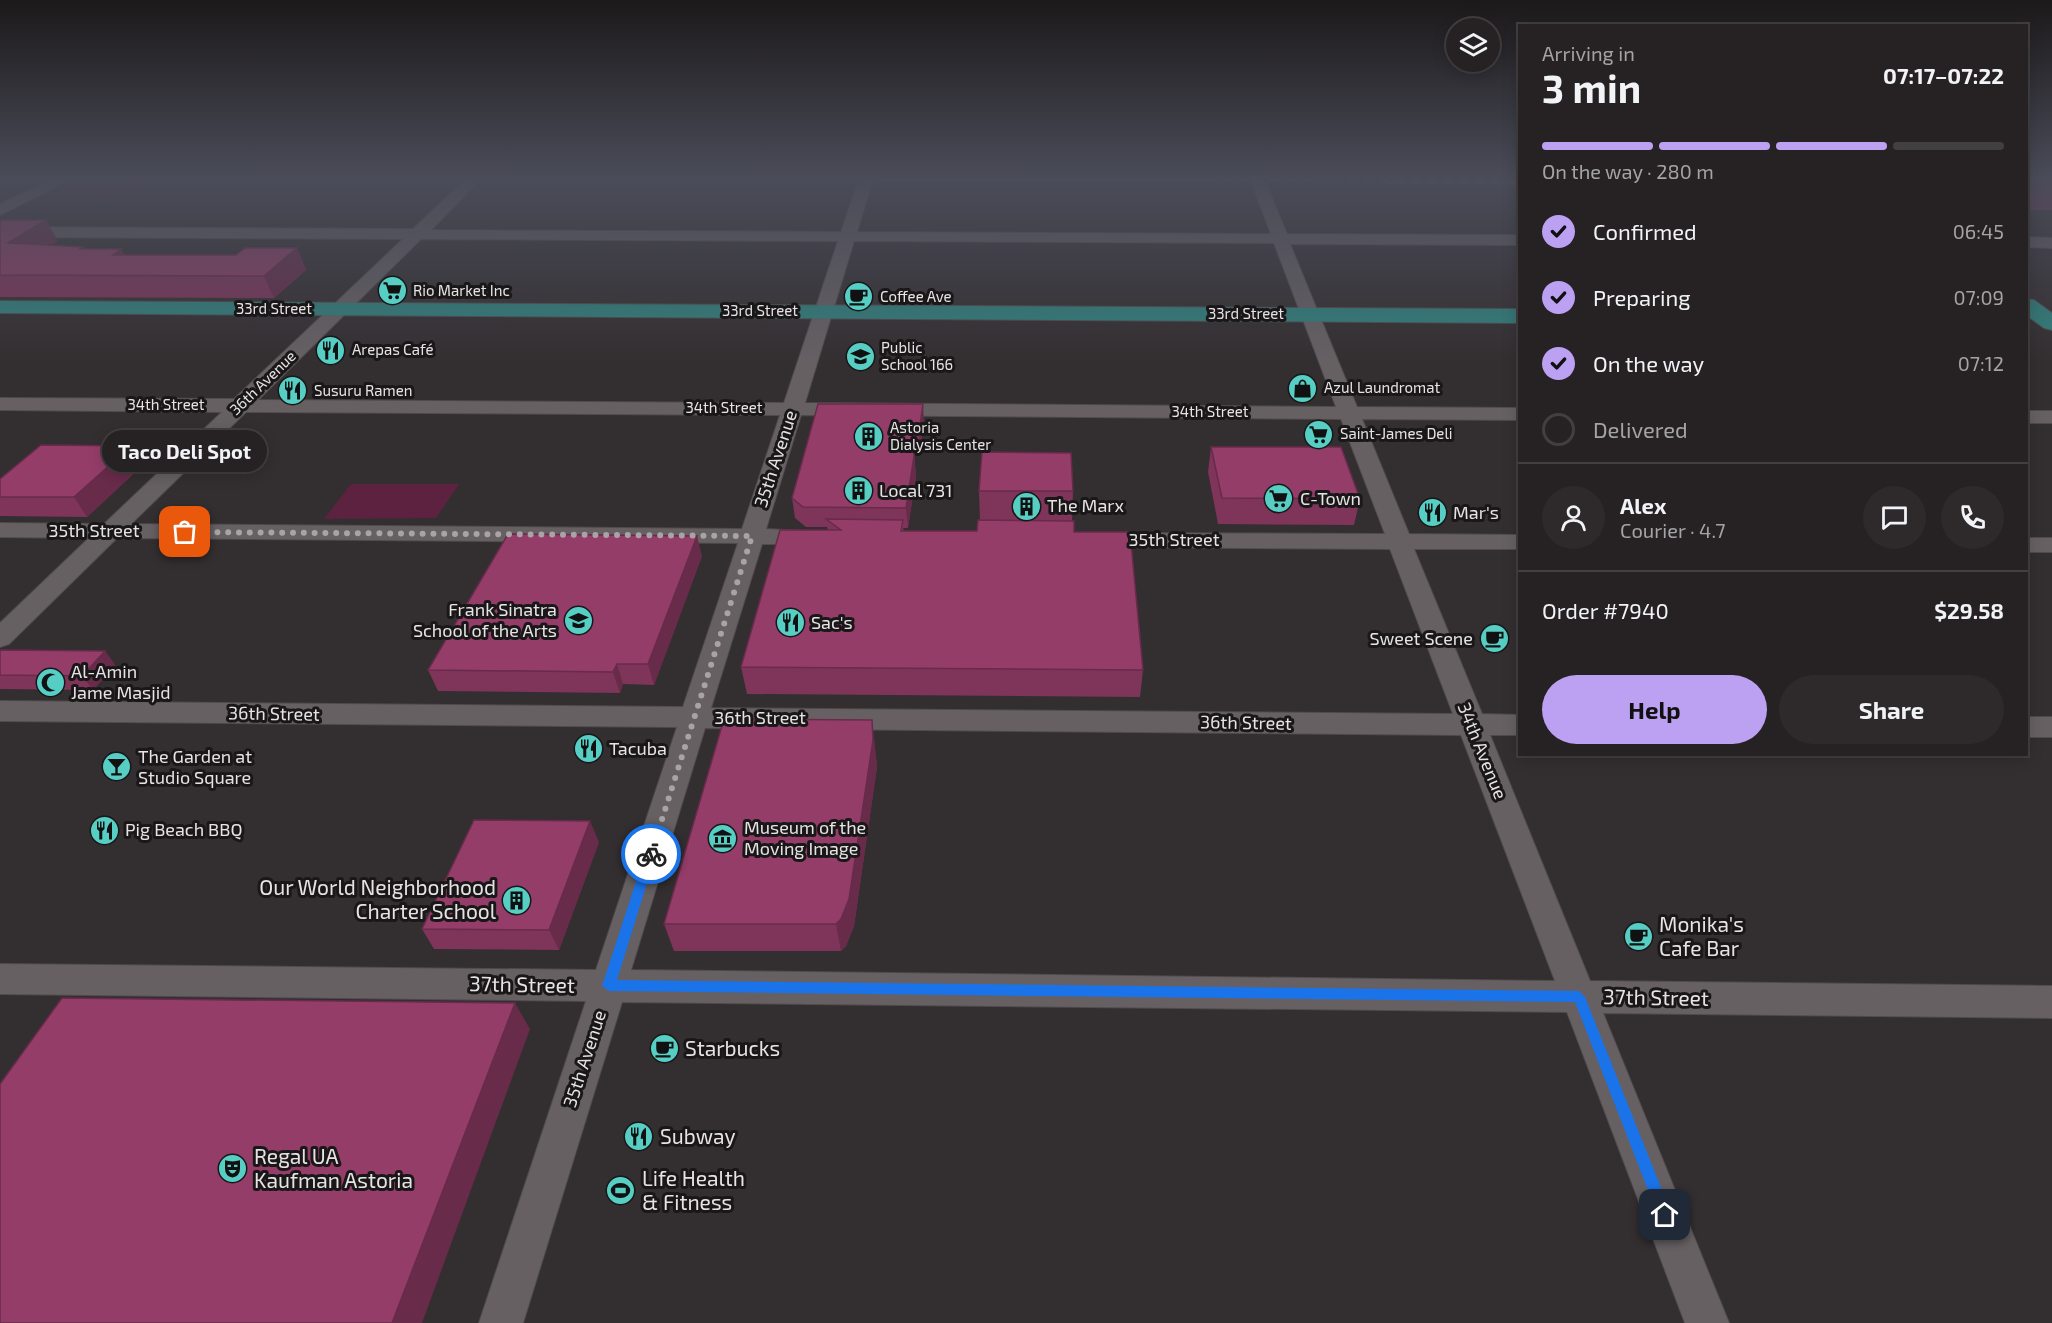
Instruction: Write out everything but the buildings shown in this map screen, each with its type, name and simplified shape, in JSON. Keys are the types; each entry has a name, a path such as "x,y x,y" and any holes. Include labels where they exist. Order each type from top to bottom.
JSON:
{"main road":[{"name":"33rd Street","path":"0,307 1518,316"},
{"path":"2028,307 2044,320"}],"street":[{"name":"36th Avenue","path":"0,638 409,241"},
{"name":"35th Avenue","path":"501,1323 846,241"},
{"name":"34th Avenue","path":"1282,241 1707,1323"},
{"path":"2028,242 2052,243"},
{"name":"34th Street","path":"0,404 1518,414"},
{"path":"2028,417 2052,417"},
{"name":"35th Street","path":"0,530 832,537"},
{"name":"35th Street","path":"1069,540 1518,542"},
{"path":"2028,545 2052,545"},
{"name":"36th Street","path":"0,711 1518,725"},
{"path":"2028,727 2052,727"},
{"name":"37th Street","path":"0,979 2052,1002"}],"shaded area":[{"path":"351,484 459,484 436,518 324,519"}],"way so far":[{"path":"185,532 752,536 651,854"}],"place":[{"name":"Rio Market Inc","path":"392,291"},
{"name":"Coffee Ave","path":"859,297"},
{"name":"Arepas Café","path":"331,350"},
{"name":"Public School 166","path":"860,357"},
{"name":"Azul Laundromat","path":"1303,388"},
{"name":"Susuru Ramen","path":"293,391"},
{"name":"Saint-James Deli","path":"1319,434"},
{"name":"Astoria Dialysis Center","path":"869,437"},
{"name":"Local 731","path":"858,491"},
{"name":"C-Town","path":"1279,499"},
{"name":"The Marx","path":"1026,506"},
{"name":"Mar's","path":"1432,513"},
{"name":"Taco Deli Spot","path":"185,532"},
{"name":"Frank Sinatra School of the Arts","path":"578,620"},
{"name":"Sac's","path":"790,623"},
{"name":"Sweet Scene","path":"1494,639"},
{"name":"Al-Amin Jame Masjid","path":"50,682"},
{"name":"Tacuba","path":"588,749"},
{"name":"The Garden at Studio Square","path":"117,767"},
{"name":"Pig Beach BBQ","path":"104,830"},
{"name":"Museum of the Moving Image","path":"723,838"},
{"name":"Our World Neighborhood Charter School","path":"517,900"},
{"name":"Monika's Cafe Bar","path":"1638,937"},
{"name":"Starbucks","path":"664,1049"},
{"name":"Subway","path":"639,1137"},
{"name":"Regal UA Kaufman Astoria","path":"233,1169"},
{"name":"Life Health & Fitness","path":"621,1191"}],"route":[{"path":"651,854 609,986 1579,997 1665,1215"}]}
